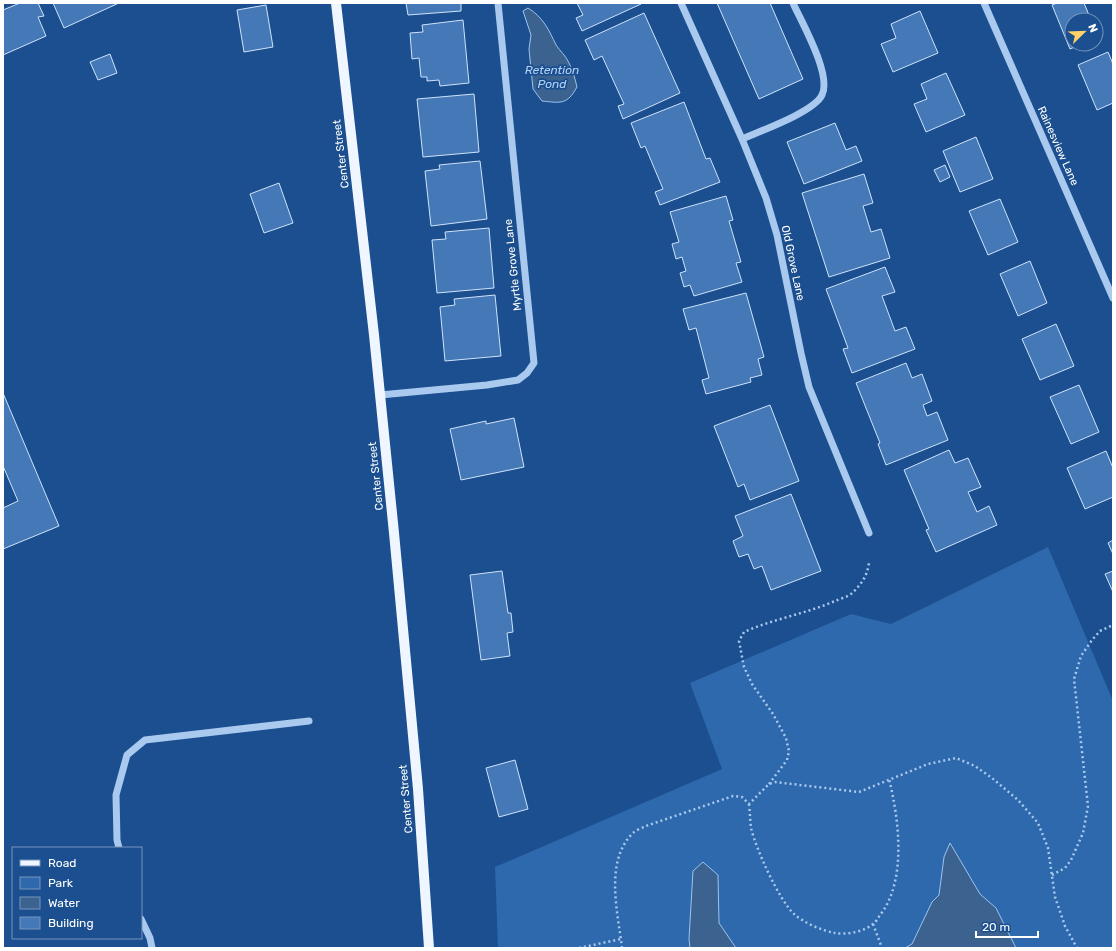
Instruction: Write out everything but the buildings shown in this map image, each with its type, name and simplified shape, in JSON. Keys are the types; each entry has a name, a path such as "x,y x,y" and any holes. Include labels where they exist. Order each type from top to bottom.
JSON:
{"main road":[{"name":"Center Street","path":"336,3 380,396 418,789 429,948"}],"street":[{"name":"Myrtle Grove Lane","path":"380,396 480,386 518,380 527,373 534,363 498,3"},
{"name":"Old Grove Lane","path":"681,3 742,139 766,198 777,235 809,387 869,533"},
{"path":"742,139 802,112 813,105 822,95 824,78 816,53 793,3"},
{"name":"Rainesview Lane","path":"984,3 1113,298"},
{"path":"119,847 117,840 116,795 127,755 145,740 309,722"},
{"path":"142,921 150,938 152,948"}],"path":[{"path":"749,804 769,784 787,760 789,751 786,738 773,714 752,684 744,667 740,641 744,632 757,626 794,616 850,595 863,580 868,570 869,562"},
{"path":"1052,875 1065,868 1071,860 1083,833 1088,806 1074,679 1081,656 1092,640 1100,631 1113,625"},
{"path":"769,784 775,782 859,792 928,764 956,758 974,766 992,778 1018,800 1038,823 1048,848 1055,897 1065,926 1077,948"},
{"path":"622,948 615,879 618,858 625,843 634,832 646,826 733,796 742,797 749,804 751,828 764,861 778,893 794,914 812,926 828,932 844,934 856,932 873,924 885,908 894,885 897,865 898,853 896,818 889,779"},
{"path":"873,924 882,948"},
{"path":"578,948 621,939"}],"green space":[{"path":"1048,547 1113,701 1113,948 498,948 495,867 722,769 690,683 851,614 891,624"}],"water":[{"name":"Retention Pond","path":"528,8 538,15 545,24 556,45 572,69 577,87 570,97 563,102 542,101 533,89 529,49 531,35 523,11"},
{"path":"950,843 980,894 996,908 1016,948 905,948 912,944 932,902 939,895 944,857"},
{"path":"703,862 718,875 719,923 736,948 690,948 689,939 693,871"}]}
